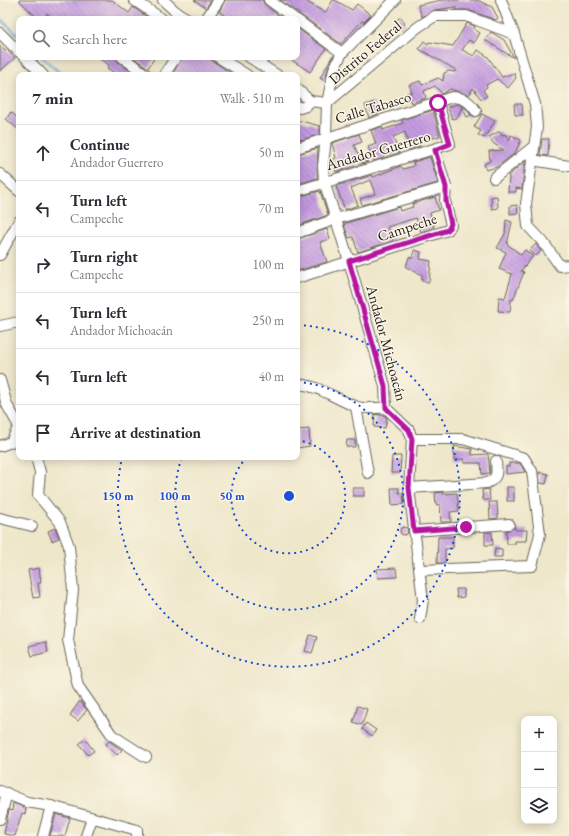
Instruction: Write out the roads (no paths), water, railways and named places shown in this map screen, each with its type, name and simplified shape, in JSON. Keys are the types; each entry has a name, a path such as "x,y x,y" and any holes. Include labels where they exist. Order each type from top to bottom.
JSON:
{"street":[{"path":"134,0 158,16"},
{"path":"163,0 183,16"},
{"path":"208,16 219,0"},
{"path":"269,0 291,16"},
{"name":"Andador Michoacán","path":"395,0 342,52 334,69 327,104 323,166 324,181 385,386 386,408 409,430 412,439"},
{"path":"501,0 514,34 535,104 536,127 526,204 528,226 543,242 560,266 569,265"},
{"name":"Distrito Federal","path":"327,104 418,27 435,16 466,16 514,34"},
{"path":"300,23 342,52"},
{"path":"0,33 16,49"},
{"path":"28,60 40,72"},
{"path":"126,60 143,72"},
{"path":"166,72 174,60"},
{"path":"223,60 241,72"},
{"path":"254,60 272,72"},
{"path":"300,92 310,101 327,104"},
{"name":"Calle Tabasco","path":"300,147 326,137 438,103 452,97 469,101 476,111"},
{"path":"300,108 306,106 310,101"},
{"name":"Andador Guerrero","path":"300,190 324,181 435,150 450,144 438,103"},
{"path":"494,178 533,146"},
{"name":"Campeche","path":"300,277 448,230 451,224 446,201 446,187 435,150"},
{"path":"532,160 569,166"},
{"path":"0,174 16,187"},
{"path":"300,232 336,219 446,187"},
{"path":"0,255 16,226"},
{"path":"0,326 16,323"},
{"path":"0,380 7,405 16,421"},
{"path":"300,384 305,384 330,393 356,407 386,408"},
{"path":"356,407 368,473"},
{"path":"0,446 11,442 16,432"},
{"path":"420,570 532,566 540,534 532,471 524,458 463,439 412,439 409,488 423,600 420,619"},
{"path":"37,460 40,472 38,495 60,522 69,546 73,590 68,621 68,640 78,686 112,735 146,756"},
{"path":"409,488 487,483 494,479 497,473 496,462"},
{"path":"0,518 32,526"},
{"path":"414,531 509,524"},
{"path":"0,819 4,792 27,802 51,806 137,830 137,836"},
{"path":"43,836 51,806"},
{"path":"86,836 92,818"}],"waterway":[{"path":"0,19 16,33"},
{"path":"45,60 59,72"}]}
